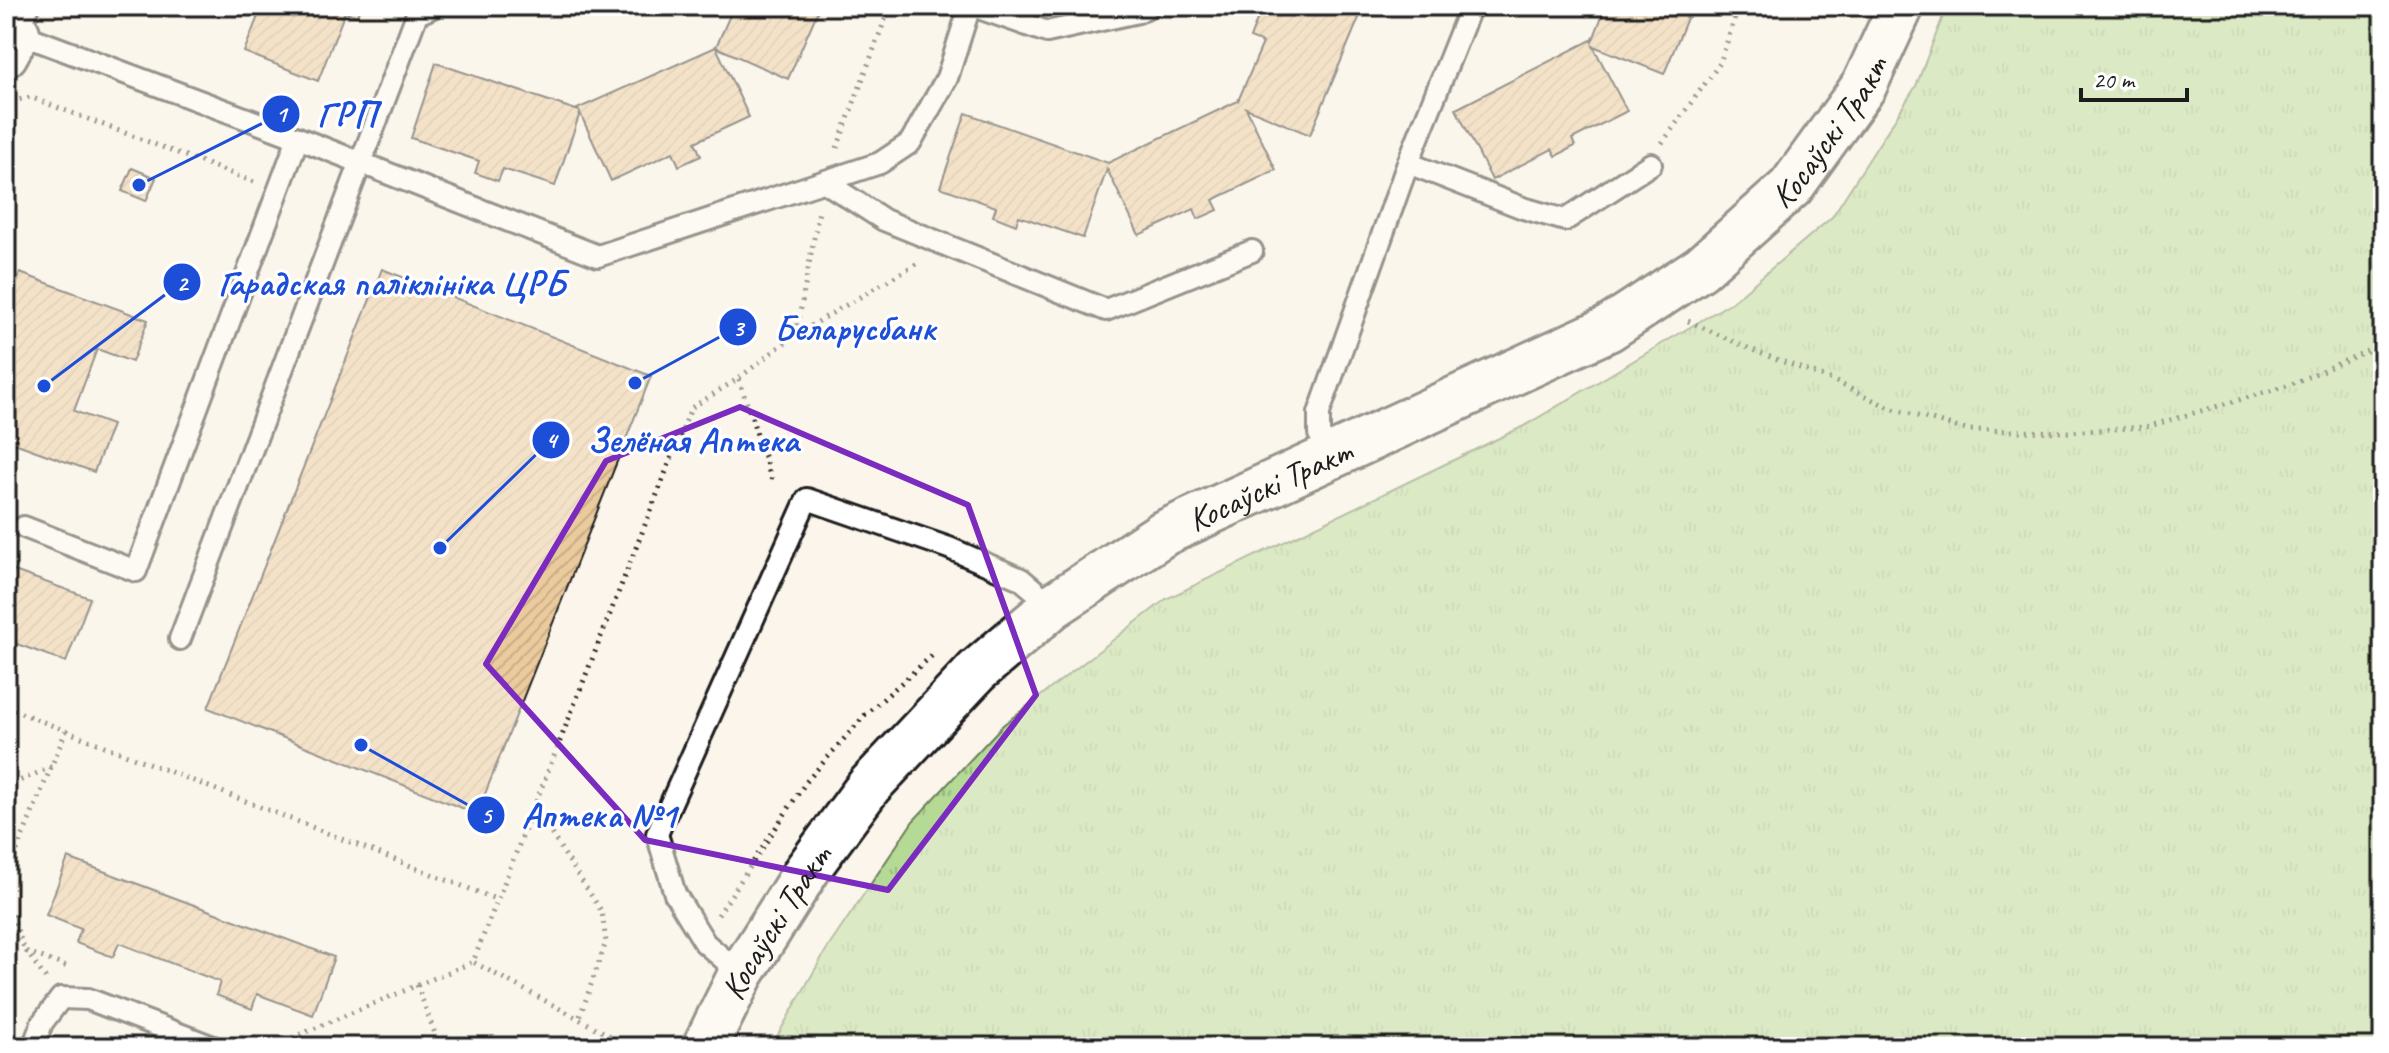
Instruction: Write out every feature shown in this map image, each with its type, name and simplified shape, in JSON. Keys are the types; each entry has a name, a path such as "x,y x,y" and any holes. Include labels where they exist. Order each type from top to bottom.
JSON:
{"main road":[{"name":"Косаўскі Тракт","path":"705,1047 741,974 807,870 869,786 977,671 1053,606 1164,533 1608,329 1701,268 1791,187 1864,86 1901,6"}],"lane":[{"path":"180,639 417,14 435,6"},
{"path":"18,31 598,256 880,163 910,143 947,78 971,6 1047,32 1138,12 1149,6"},
{"path":"1334,455 1319,434 1319,413 1408,163 1471,6"},
{"path":"24,527 136,571 298,138"},
{"path":"1408,163 1459,185 1565,220 1651,164"},
{"path":"825,182 884,220 1106,310 1252,251"},
{"path":"741,974 705,943 675,894 657,834 807,499 949,548 1021,579 1053,606"},
{"path":"33,1047 42,1023 61,998 88,999 213,1047"}],"path":[{"path":"796,334 825,182 890,6"},
{"path":"1651,164 1669,131 1720,63 1739,6"},
{"path":"6,107 13,101 30,97 278,191"},
{"path":"270,1047 473,962 691,408 739,378 796,334 927,257 933,240"},
{"path":"1698,327 1832,380 1890,408 1966,430 2067,432 2146,427 2287,386 2383,344"},
{"path":"739,378 772,481"},
{"path":"6,707 498,900"},
{"path":"6,877 66,731"},
{"path":"6,787 53,766"},
{"path":"534,807 602,912 606,942 579,1019"},
{"path":"473,962 631,1047"},
{"path":"417,985 440,1047"}],"highlighted area":[{"path":"740,407 968,505 1036,695 888,890 645,840 486,664 606,461"}],"green space":[{"path":"1947,6 2383,6 2383,1047 771,1047 825,952 913,821 1003,725 1166,599 1524,426 1732,302 1832,217 1916,86"}],"building":[{"path":"262,6 361,6 357,16 345,12 318,81 244,52"},
{"path":"734,6 820,6 788,79 716,47"},
{"path":"1278,6 1364,6 1310,135 1246,108 1276,170 1213,200 1218,210 1198,219 1194,209 1139,235 1107,169 1083,238 1019,216 1016,225 993,216 996,207 940,187 966,113 1108,163 1238,101 1263,43 1250,38 1260,12 1274,17"},
{"path":"1606,6 1692,6 1664,74 1593,46 1627,111 1572,139 1575,146 1556,156 1552,149 1492,180 1456,109 1592,42"},
{"path":"716,47 749,117 695,142 701,156 679,166 673,152 611,181 580,113 555,186 503,169 498,181 475,173 479,161 411,138 436,63 579,111 577,109"},
{"path":"132,168 156,178 146,201 122,191"},
{"path":"382,269 651,376 477,814 208,708"},
{"path":"20,273 148,320 132,362 97,349 74,411 112,425 94,472 6,440 6,312"},
{"path":"6,568 90,598 66,662 6,640"},
{"path":"68,858 334,957 313,1015 257,994 252,1009 216,995 220,982 119,943 113,957 76,943 81,929 46,915"}],"place":[{"name":"ГРП","path":"139,185"},
{"name":"Беларусбанк","path":"635,383"},
{"name":"Гарадская паліклініка ЦРБ","path":"44,386"},
{"name":"Зелёная Аптека","path":"440,548"},
{"name":"Аптека №1","path":"361,745"}]}
